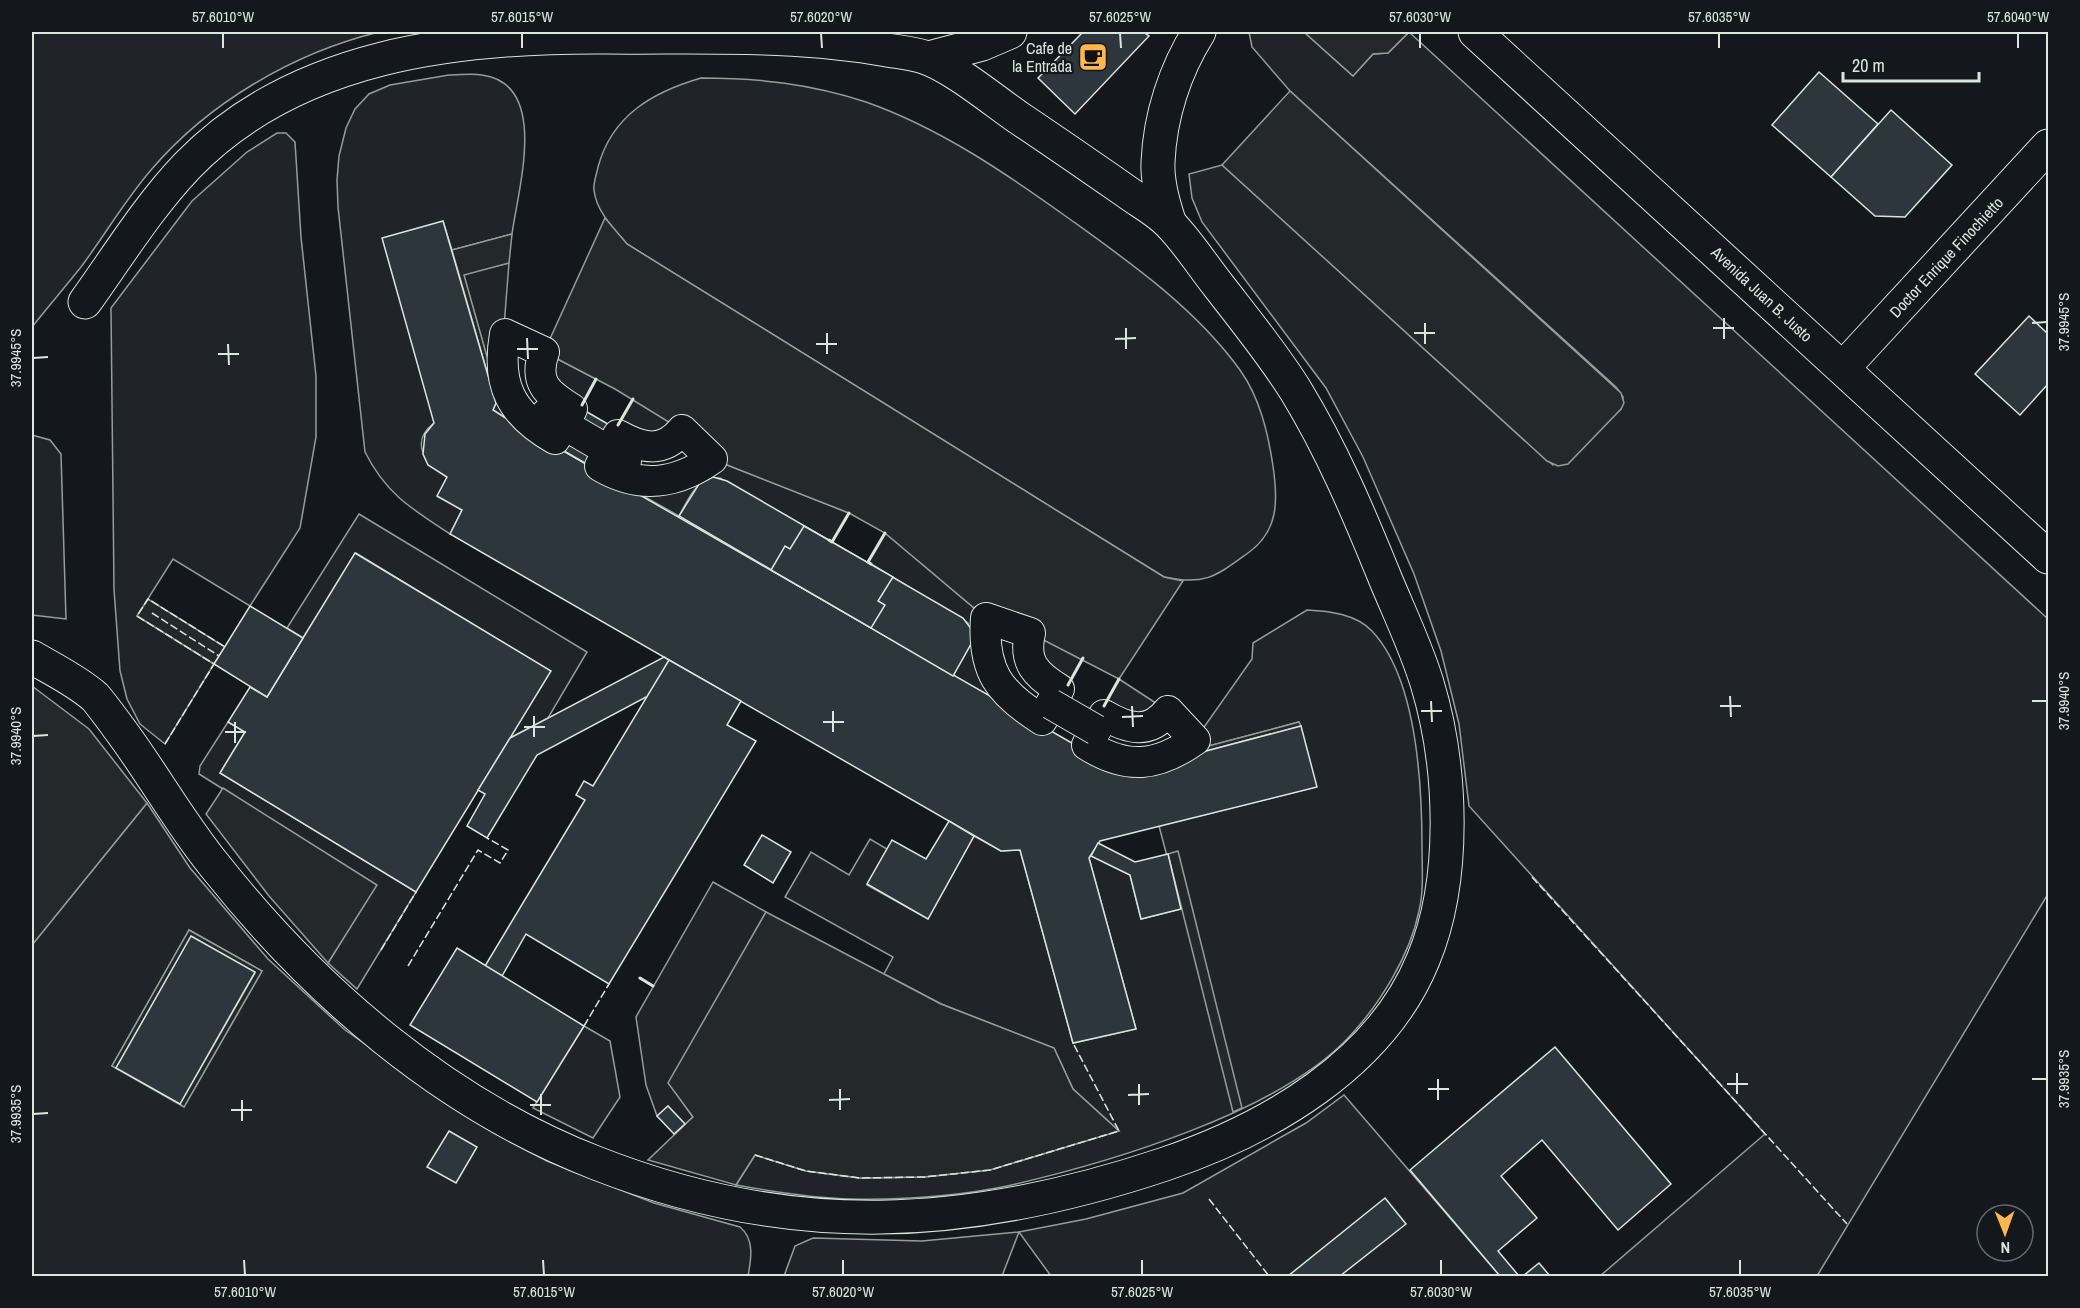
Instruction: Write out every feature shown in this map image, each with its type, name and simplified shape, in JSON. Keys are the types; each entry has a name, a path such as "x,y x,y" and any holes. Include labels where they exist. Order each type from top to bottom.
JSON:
{"street":[{"path":"929,58 982,44 1010,32"},
{"path":"1169,221 1161,194 1157,164 1161,136 1182,58 1199,32"},
{"name":"Avenida Juan B. Justo","path":"1475,32 2049,557"},
{"path":"32,657 96,698 136,751 209,860 321,986 358,1019 474,1101 531,1134 588,1161 682,1192 777,1213 881,1218 935,1215 1010,1204 1128,1176 1182,1158 1247,1129 1302,1098 1365,1048 1408,992 1422,964 1440,908 1447,843 1438,728 1426,680 1341,475 1290,382 1169,221 929,58 847,42 759,38 568,37 449,44 367,62 314,82 260,109 220,135 186,167 155,203 85,302"},
{"name":"Doctor Enrique Finochietto","path":"1843,368 2049,146"},
{"path":"525,344 523,372 529,393 536,405 563,426 608,451 618,435 632,443 651,448 669,443 682,430 697,445"},
{"path":"1009,626 1012,668 1025,687 1095,730 1120,743 1142,746 1164,741 1176,734 1182,726"}],"shaded area":[{"path":"32,32 379,32 347,41 284,67 226,102 199,123 151,170 81,267 32,327"},
{"path":"1249,32 1304,32 1353,76 1373,54 1388,53 1409,32 2048,619 2048,894 1817,1276 1600,1276 1765,1134 1469,806 1459,724 1441,651 1414,574 1363,457 1326,388 1202,222 1192,198 1189,174 1222,165 1553,465 1621,409 1623,397 1616,387 1290,91 1252,47"},
{"path":"1304,32 1409,32 1388,53 1373,54 1353,76"},
{"path":"478,74 503,83 516,97 523,117 525,141 512,234 452,250 443,221 434,423 422,438 421,446 427,460 447,477 438,497 462,510 450,534 412,508 391,490 373,467 365,452 337,180 339,156 346,128 355,109 369,94 390,85 449,75"},
{"path":"701,78 744,79 805,86 866,102 920,125 998,169 1094,236 1162,288 1223,348 1253,392 1269,441 1276,491 1274,514 1266,535 1248,553 1209,577 1190,580 1164,577 627,244 606,219 595,198 595,181 604,149 613,133 637,108 667,90"},
{"path":"1290,91 1621,393 1624,403 1621,409 1568,464 1558,466 1547,461 1222,165"},
{"path":"277,133 286,133 295,142 301,237 316,376 316,437 300,528 250,606 173,559 137,616 214,664 165,744 140,724 127,699 120,671 114,590 111,308 192,201 247,152"},
{"path":"605,218 627,244 1164,577 1183,581 1119,679 1030,633 986,618 885,533 849,513 712,459 682,430 615,389 544,352"},
{"path":"512,234 509,263 464,275 504,417 493,410 496,403 452,250"},
{"path":"509,263 502,352 552,444 504,417 463,274"},
{"path":"544,352 596,379 580,408 572,409"},
{"path":"633,399 682,430 676,438 616,428"},
{"path":"32,435 50,440 61,454 66,619 32,615"},
{"path":"712,459 849,513 832,542 720,478 712,478 700,484 679,516 597,470 615,474"},
{"path":"359,514 587,652 548,718 510,738 550,671 356,553 303,638 287,628"},
{"path":"885,533 986,618 985,637 1039,724 953,676 971,644 968,623 868,562"},
{"path":"148,599 225,647 214,664 137,616"},
{"path":"1307,610 1350,617 1366,625 1387,652 1399,676 1408,704 1421,794 1422,895 1415,928 1392,978 1372,1010 1349,1037 1318,1064 1280,1089 1236,1111 1141,1149 1007,1186 949,1195 870,1199 807,1196 736,1185 755,1155 806,1171 860,1178 924,1177 990,1170 1119,1131 1073,1089 1054,1048 941,1004 884,974 893,957 785,897 811,852 849,875 870,839 887,849 867,885 928,919 974,836 1001,851 1020,850 1073,1043 1136,1029 1089,858 1091,856 1130,875 1141,919 1181,909 1159,826 1316,787 1299,722 1167,757 1195,740 1252,659 1253,643"},
{"path":"1030,633 1083,658 1067,687 1059,689"},
{"path":"1119,679 1168,711 1162,718 1102,708"},
{"path":"32,686 89,729 147,803 32,945"},
{"path":"228,722 245,732 220,773 416,892 357,989 328,963 376,885 199,774 200,766"},
{"path":"1299,722 1301,726 1134,770 1133,766"},
{"path":"223,788 377,885 328,963 269,896 206,814"},
{"path":"147,803 190,868 268,959 345,1030 494,1133 547,1161 654,1203 740,1227 748,1237 750,1244 751,1257 748,1276 32,1276 32,945","holes":["189,930 262,971 184,1107 112,1066"]},
{"path":"1178,851 1242,1108 1233,1112 1168,854"},
{"path":"713,882 766,912 669,1083 693,1117 685,1124 668,1106 657,1116 646,1085 636,1017"},
{"path":"766,912 941,1004 1054,1048 1073,1089 1119,1131 990,1170 924,1177 860,1178 806,1171 755,1155 736,1185 648,1160 693,1117 668,1083"},
{"path":"189,930 262,971 184,1107 180,1104 255,973 191,937 116,1068 112,1066"},
{"path":"584,1026 610,1041 620,1097 593,1138 533,1108"},
{"path":"1344,1095 1500,1276 1051,1276 1019,1232 1086,1219 1183,1193 1306,1123"},
{"path":"1019,1232 1002,1276 784,1276 795,1246 813,1238 922,1241"}],"building":[{"name":"Cafe de la Entrada","path":"1083,32 1143,32 1149,36 1075,114 1038,78"},
{"path":"1819,72 1878,124 1831,177 1772,125"},
{"path":"1891,110 1952,165 1905,217 1875,216 1831,177"},
{"path":"443,221 496,403 493,410 504,417 1084,750 1134,770 1301,726 1317,787 1100,841 1089,858 1136,1029 1073,1043 1020,850 1001,851 450,534 462,510 437,496 447,477 428,465 423,454 425,434 434,423 382,238"},
{"path":"2029,316 2048,334 2048,384 2020,415 1975,374"},
{"path":"575,405 620,431 597,470 552,444"},
{"path":"713,477 727,481 963,618 972,630 971,644 953,676 679,516 699,484"},
{"path":"804,526 893,577 878,601 885,605 871,628 771,570 785,546 790,549"},
{"path":"355,553 551,671 416,892 220,773 245,732 228,722 250,687 267,697"},
{"path":"250,606 303,638 267,697 214,664"},
{"path":"664,657 669,660 650,695 537,755 487,838 467,826 485,794 478,790 510,738"},
{"path":"669,660 741,701 727,725 756,741 609,984 526,934 502,976 485,966 585,800 576,795 584,781 593,786"},
{"path":"949,821 974,836 928,919 867,884 892,840 926,859"},
{"path":"762,835 791,852 773,883 744,865"},
{"path":"1098,843 1135,862 1168,854 1181,909 1141,919 1130,875 1091,856"},
{"path":"191,936 255,972 180,1104 116,1068"},
{"path":"457,948 584,1026 537,1102 410,1025"},
{"path":"1555,1047 1671,1184 1618,1230 1542,1140 1501,1176 1537,1218 1498,1251 1519,1276 1500,1276 1410,1170"},
{"path":"668,1106 685,1124 674,1134 657,1116"},
{"path":"449,1131 477,1147 456,1183 427,1167"},
{"path":"1385,1198 1406,1224 1340,1276 1288,1276"},
{"path":"1539,1263 1550,1276 1523,1276"}],"fence":[{"path":"165,744 214,664 137,616 148,599 225,647"},
{"path":"152,613 219,656"},
{"path":"408,966 478,850 500,863 508,850 487,838"},
{"path":"1532,877 1847,1224"},
{"path":"381,950 416,892"},
{"path":"584,1026 609,984"},
{"path":"755,1155 806,1171 860,1178 924,1177 990,1170 1119,1131 1073,1043"},
{"path":"1209,1199 1269,1276"}],"wall":[{"path":"582,405 596,379"},
{"path":"618,425 633,399"},
{"path":"829,540 832,542 849,513"},
{"path":"871,564 868,562 885,533"},
{"path":"1068,685 1083,658"},
{"path":"1104,706 1119,679"},
{"path":"640,978 653,986"}],"place":[{"name":"Cafe de la Entrada","path":"1093,57"}]}
